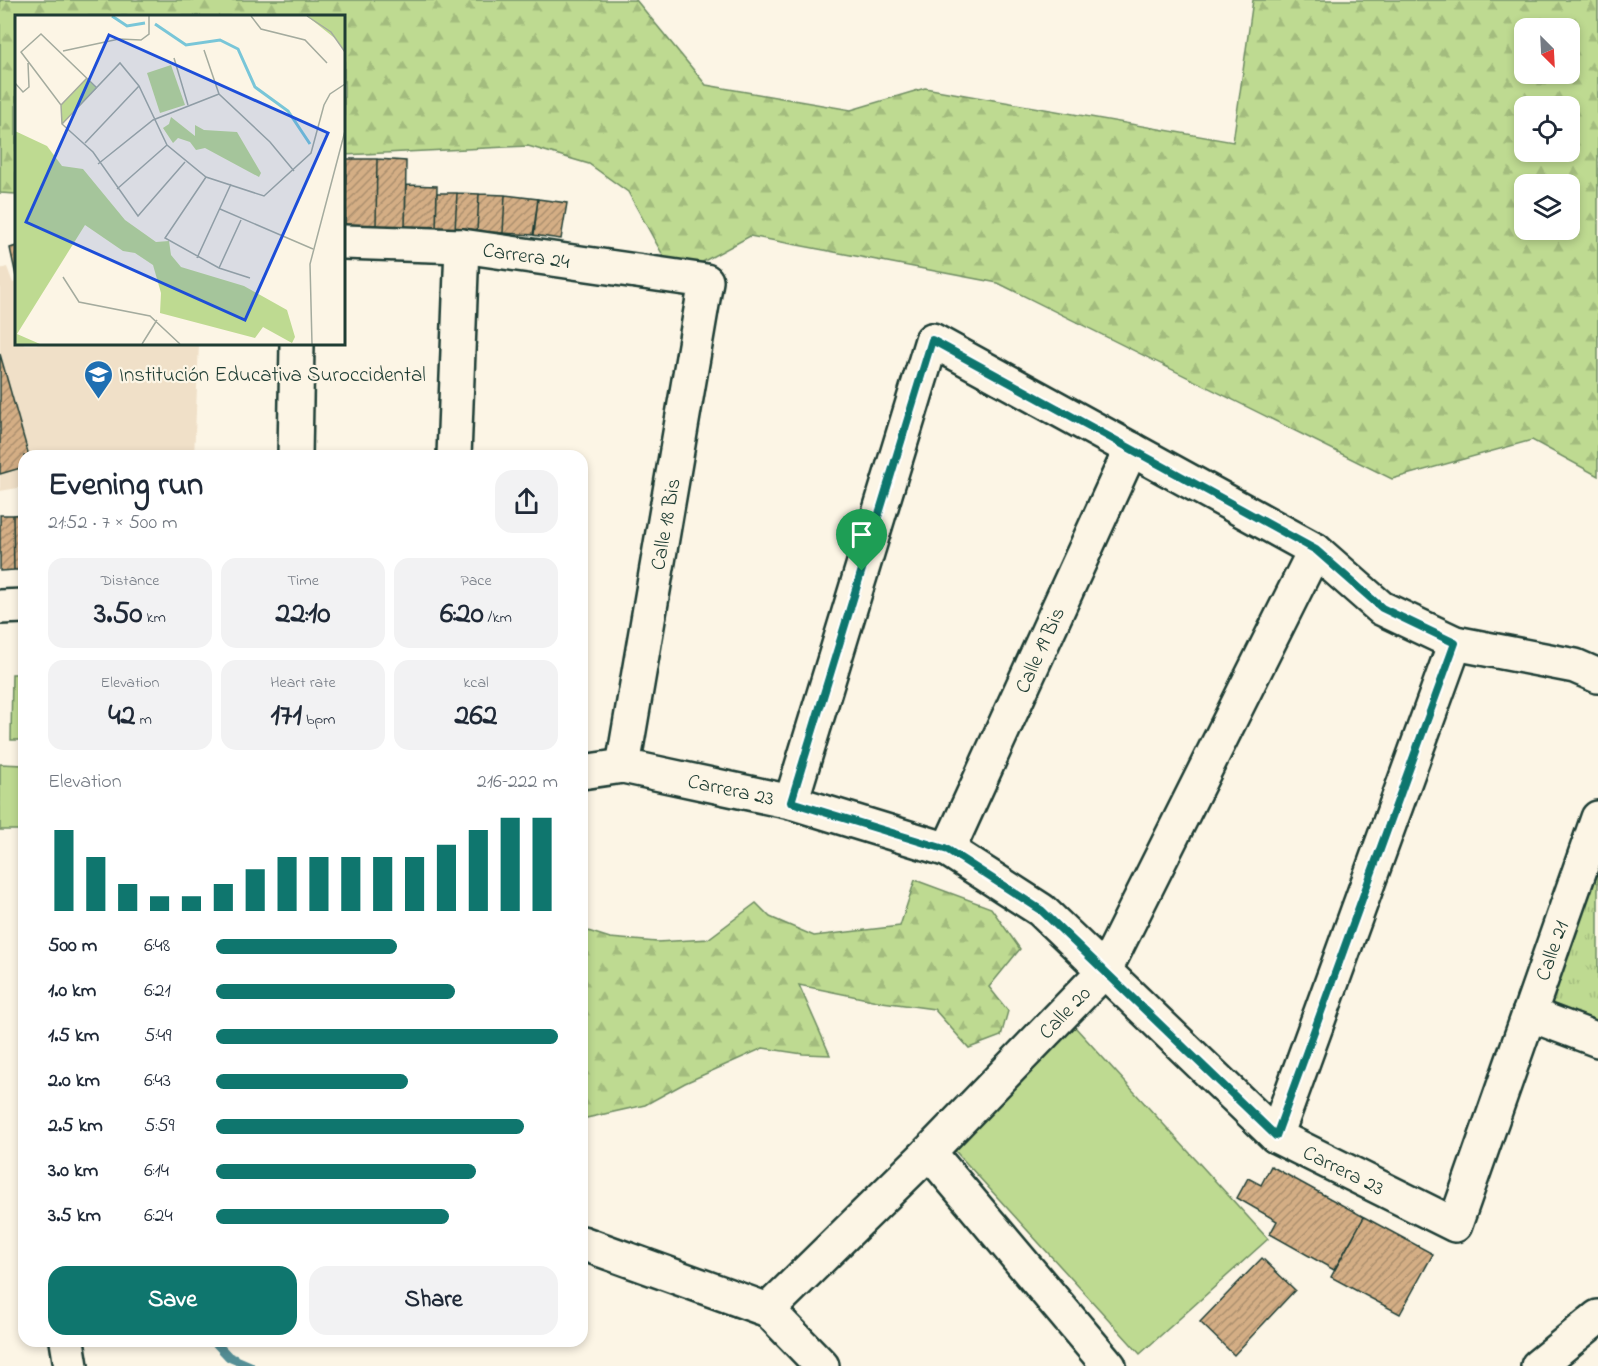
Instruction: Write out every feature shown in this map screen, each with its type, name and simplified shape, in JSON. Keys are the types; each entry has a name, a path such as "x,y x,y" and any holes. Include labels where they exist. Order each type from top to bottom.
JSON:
{"street":[{"name":"Carrera 24","path":"345,242 462,246 706,281"},
{"path":"454,450 462,246"},
{"name":"Calle 18 Bis","path":"623,766 706,281"},
{"path":"791,802 932,340 1316,550 1382,608 1455,643 1575,666 1598,676"},
{"path":"295,450 297,345"},
{"name":"Calle 19 Bis","path":"948,850 1131,449"},
{"name":"Calle 20","path":"768,1310 929,1152 1105,970 1316,550"},
{"path":"0,607 18,606"},
{"path":"1276,1136 1455,643"},
{"name":"Carrera 23","path":"588,771 623,766 791,802 948,850 1041,910 1276,1136 1455,1225 1529,1014"},
{"name":"Calle 21","path":"1529,1014 1598,818"},
{"path":"1529,1014 1598,1040"},
{"path":"929,1152 1109,1366"},
{"path":"588,1245 768,1310 822,1366"},
{"path":"1538,1366 1598,1317"},
{"path":"68,1347 71,1366"}],"shaded area":[{"name":"Institución Educativa Suroccidental","path":"7,267 13,283 15,282 15,345 199,345 194,450 18,450 18,488 0,491 0,269"}],"green space":[{"path":"0,0 636,0 706,85 851,110 925,88 1233,142 1253,0 1598,0 1598,476 1532,440 1392,479 998,283 750,236 675,277 628,192 589,164 528,146 345,155 345,15 15,15 15,194 0,193"},
{"path":"12,674 18,674 18,740 11,740"},
{"path":"0,764 18,765 18,830 0,830"},
{"path":"1598,818 1598,1040 1529,1014"},
{"path":"915,880 991,908 1020,949 989,987 1008,1011 1001,1036 969,1048 934,1009 882,1002 799,985 830,1055 803,1054 763,1048 685,1083 645,1105 588,1118 588,931 610,938 657,942 708,939 756,903 770,917 814,936 900,926"},
{"path":"1075,1027 1268,1239 1140,1354 948,1143"}],"building":[{"path":"346,159 377,159 376,228 345,227"},
{"path":"377,159 406,161 405,229 376,228"},
{"path":"406,185 437,186 436,230 405,229"},
{"path":"437,193 457,193 455,231 436,230"},
{"path":"457,193 479,194 477,231 455,231"},
{"path":"479,194 505,195 503,233 477,231"},
{"path":"505,195 538,199 534,235 503,233"},
{"path":"538,199 567,203 561,239 533,235"},
{"path":"15,246 15,271 10,248"},
{"path":"0,354 27,450 18,450 18,469 0,474"},
{"path":"0,515 13,515 14,570 0,571"},
{"path":"13,515 18,515 18,570 14,570"},
{"path":"1271,1166 1364,1217 1334,1270 1270,1234 1277,1221 1237,1198 1248,1178 1261,1185"},
{"path":"1364,1217 1433,1254 1400,1314 1331,1277"},
{"path":"1262,1258 1295,1290 1234,1355 1200,1322"}],"waterway":[{"path":"220,1347 229,1357 250,1366"}],"place":[{"name":"Institución Educativa Suroccidental","path":"98,400"}],"route":[{"path":"932,340 1316,550 1382,608 1455,643 1276,1136 1041,910 948,850 791,802 862,571 932,340"}]}
